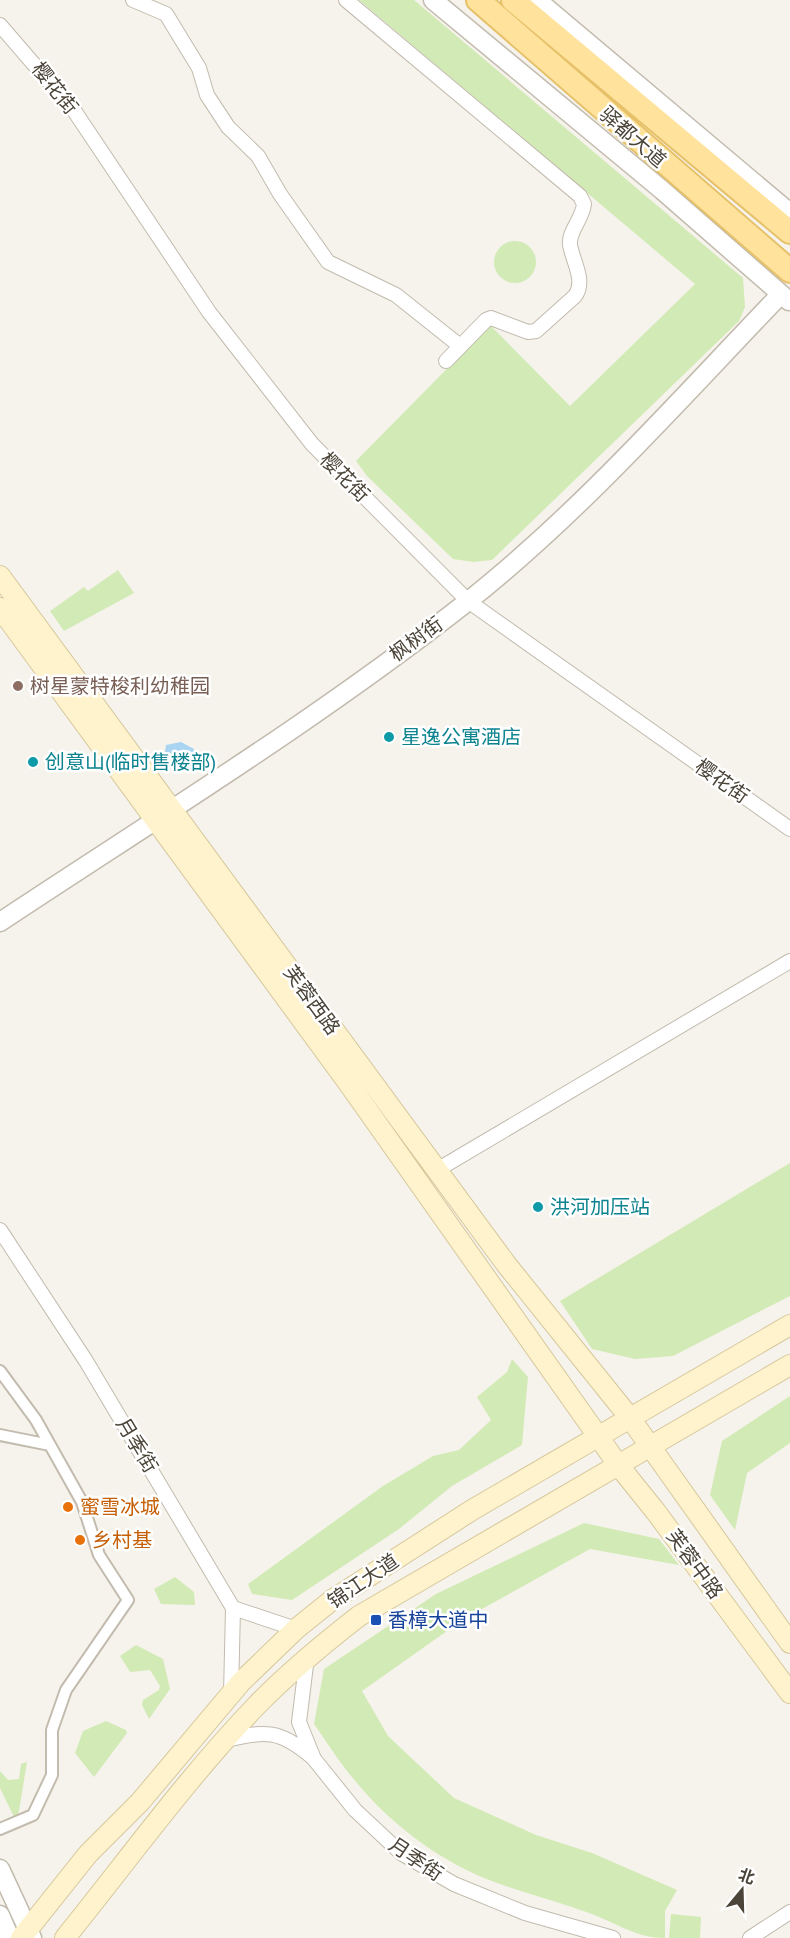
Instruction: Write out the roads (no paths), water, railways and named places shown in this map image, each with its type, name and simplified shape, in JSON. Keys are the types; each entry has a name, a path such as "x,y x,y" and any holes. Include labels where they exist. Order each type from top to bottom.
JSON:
{"main road":[{"name":"驿都大道","path":"478,0 681,179 790,271"},
{"path":"513,0 790,232"},
{"name":"芙蓉西路","path":"0,576 506,1264 630,1418"},
{"name":"芙蓉西路","path":"0,608 349,1084 599,1436"},
{"name":"锦江大道","path":"27,1935 88,1854 140,1802 231,1694 296,1629 332,1600 462,1516 790,1325"},
{"name":"锦江大道","path":"65,1938 226,1740 256,1706 307,1657 359,1616 790,1365"},
{"name":"芙蓉中路","path":"630,1418 790,1643"},
{"name":"芙蓉中路","path":"599,1436 619,1466 656,1512 790,1693"}],"street":[{"path":"133,0 166,14 199,68 207,95 228,127 258,156 280,194 328,262 396,296 460,346"},
{"path":"346,0 580,196 584,204 570,244 580,283 580,290 575,296 536,331 528,332 491,318 486,320 446,361"},
{"path":"433,0 662,190 785,298"},
{"path":"537,0 790,213"},
{"name":"樱花街","path":"0,25 75,112 209,312 309,440 468,601 790,829"},
{"name":"枫树街","path":"0,922 154,820 211,786 468,601 583,500 785,298"},
{"path":"437,1170 790,961"},
{"name":"月季街","path":"0,1230 86,1361 234,1608"},
{"path":"0,1371 36,1420 82,1502 99,1555 128,1600 66,1690 52,1730 52,1775 33,1815 0,1828"},
{"path":"0,1435 50,1445"},
{"path":"231,1694 234,1608 296,1629"},
{"name":"月季街","path":"307,1657 299,1722 314,1759 355,1810 401,1853 454,1884 525,1913 612,1938"},
{"path":"226,1740 252,1733 273,1733 291,1740 314,1759"},
{"path":"0,1869 27,1935"},
{"path":"750,1938 790,1912"},
{"path":"0,1915 10,1938"}],"water":[{"path":"181,742 194,749 195,757 181,757 165,752 166,745"}],"place":[{"name":"树星蒙特梭利幼稚园","path":"18,686"},
{"name":"星逸公寓酒店","path":"389,737"},
{"name":"创意山(临时售楼部)","path":"33,762"},
{"name":"洪河加压站","path":"538,1207"},
{"name":"蜜雪冰城","path":"68,1507"},
{"name":"乡村基","path":"80,1540"},
{"name":"香樟大道中","path":"376,1620"}]}
